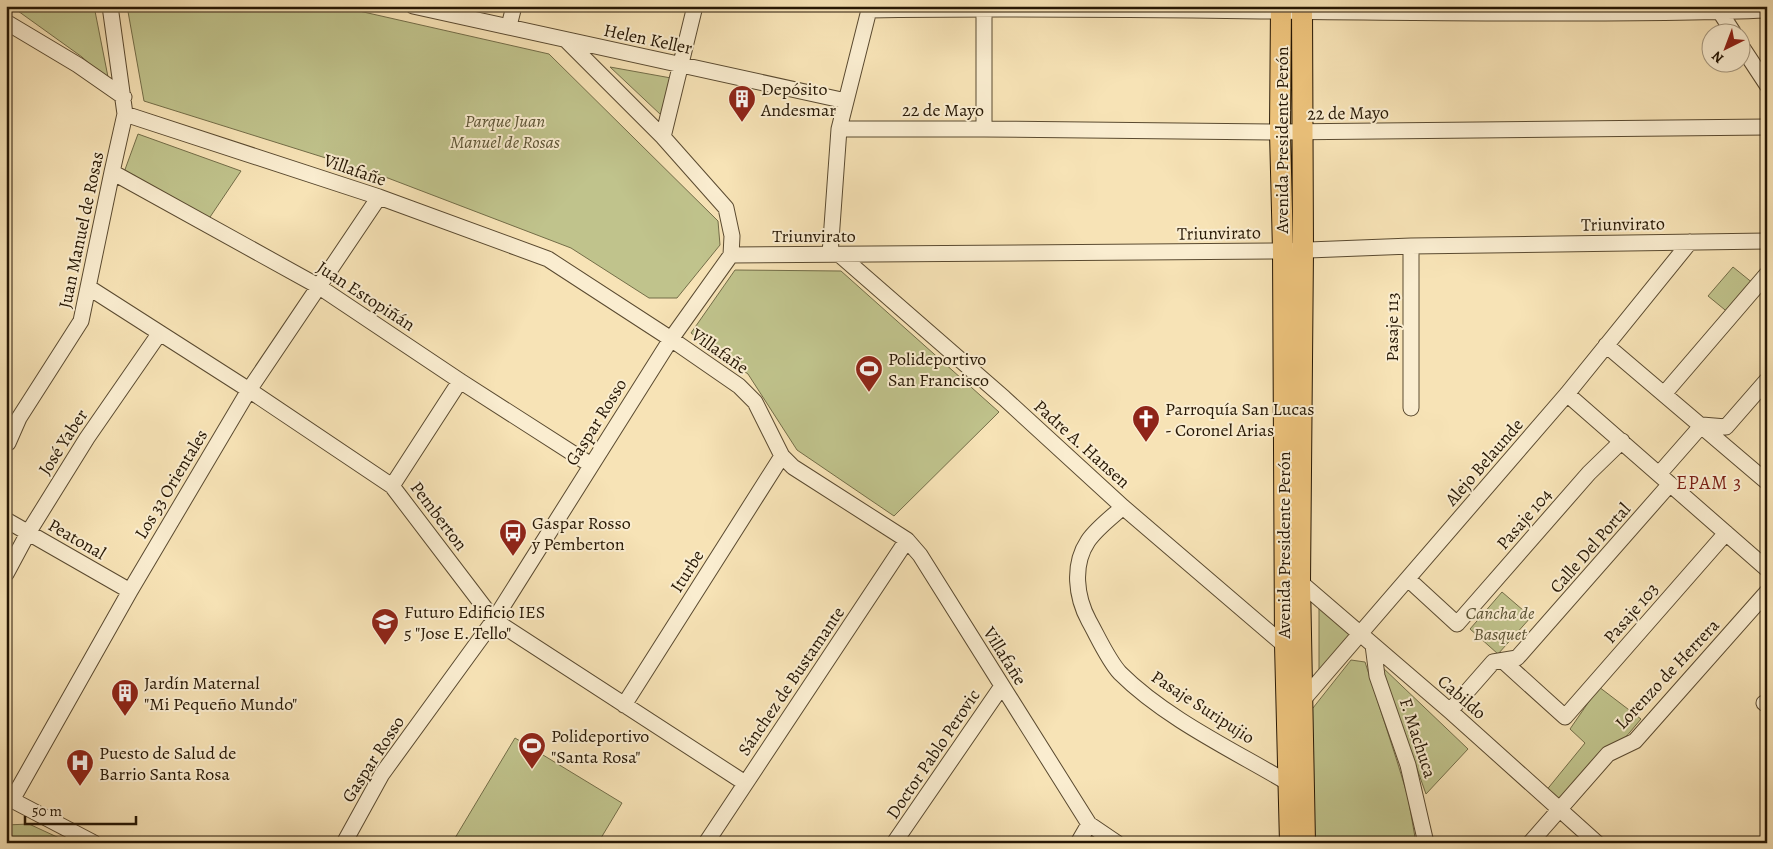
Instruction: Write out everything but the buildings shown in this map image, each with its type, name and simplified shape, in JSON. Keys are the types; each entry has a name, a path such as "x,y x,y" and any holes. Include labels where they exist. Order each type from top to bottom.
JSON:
{"main road":[{"name":"Avenida Presidente Perón","path":"1282,9 1280,132 1293,251 1302,701 1297,788 1290,843"},
{"name":"Avenida Presidente Perón","path":"1302,9 1302,132 1293,251 1285,644 1297,788 1305,843"}],"street":[{"name":"Juan Manuel de Rosas","path":"7,443 13,420 81,321 126,114 110,6"},
{"name":"Helen Keller","path":"413,6 846,101"},
{"path":"509,26 514,6"},
{"path":"663,137 695,6"},
{"path":"984,7 984,129"},
{"path":"835,255 839,129 870,8 1302,9 1466,14 1767,10"},
{"path":"1712,10 1723,22"},
{"path":"6,22 78,65 124,97"},
{"path":"567,41 663,137 726,208 732,236 731,255"},
{"path":"1750,59 1767,85"},
{"name":"Villafañe","path":"126,114 379,197 548,259 739,386 755,402 782,456 792,467 907,540 920,555 1089,824 1117,843"},
{"name":"22 de Mayo","path":"839,129 1302,132 1767,127"},
{"name":"Juan Estopiñán","path":"112,172 318,286 460,381 591,465"},
{"name":"Los 33 Orientales","path":"9,801 130,590 249,390 379,197"},
{"name":"Triunvirato","path":"731,255 1293,251 1411,246 1767,241"},
{"name":"Alejo Belaunde","path":"1302,701 1567,394 1690,242"},
{"name":"Pasaje 113","path":"1411,246 1411,408"},
{"name":"Gaspar Rosso","path":"344,843 382,774 494,620 671,339 731,255"},
{"name":"Padre A. Hansen","path":"835,255 1004,398 1124,507 1301,659"},
{"path":"1664,394 1767,274"},
{"name":"Pemberton","path":"88,287 249,390 392,486 494,620 745,784"},
{"name":"José Yaber","path":"6,574 28,533 87,438 159,334"},
{"path":"1606,345 1767,482"},
{"path":"1702,425 1726,427 1767,380"},
{"path":"392,486 460,381"},
{"path":"1567,394 1767,569"},
{"name":"Calle Del Portal","path":"1450,711 1493,662 1517,658 1665,479 1702,425"},
{"name":"Pasaje 104","path":"1408,579 1458,624 1589,473 1622,441"},
{"name":"Iturbe","path":"624,705 782,456"},
{"name":"Pasaje Suripujio","path":"1124,507 1088,540 1078,566 1078,589 1084,612 1102,645 1119,672 1145,694 1184,722 1297,788"},
{"name":"Peatonal","path":"6,520 130,590"},
{"name":"Pasaje 103","path":"1503,661 1564,717 1726,534"},
{"name":"Sánchez de Bustamante","path":"706,843 907,540"},
{"name":"Cabildo","path":"1300,582 1450,711 1598,843"},
{"name":"Lorenzo de Herrera","path":"1530,843 1608,754 1634,742 1767,592"},
{"name":"F. Machuca","path":"1374,645 1377,676 1408,765 1426,843"},
{"name":"Doctor Pablo Perovic","path":"894,843 1002,686"},
{"path":"9,801 94,843"},
{"path":"1078,843 1089,824"}],"green space":[{"path":"11,6 94,6 109,82 82,57"},
{"name":"Parque Juan Manuel de Rosas","path":"127,6 337,6 549,54 718,221 720,245 677,298 649,298 571,248 380,175 144,101"},
{"path":"610,67 671,78 661,115"},
{"path":"138,134 241,171 206,223 123,175"},
{"path":"1733,267 1754,284 1730,314 1708,296"},
{"name":"Polideportivo San Francisco","path":"735,270 841,271 999,412 894,516 797,450 748,374 691,333"},
{"name":"Cancha de Basquet","path":"1502,592 1531,617 1498,654 1470,629"},
{"path":"1319,605 1353,634 1319,675"},
{"path":"1351,660 1365,662 1408,797 1416,843 1311,843 1309,713"},
{"path":"1380,665 1468,749 1426,794"},
{"path":"1599,687 1641,719 1625,738 1602,752 1559,804 1545,792 1585,743 1570,729"},
{"name":"Polideportivo \"Santa Rosa\"","path":"515,738 622,803 598,843 452,843"},
{"path":"29,824 70,843 6,843 6,825"}],"place":[{"name":"Depósito Andesmar","path":"742,123"},
{"name":"Polideportivo San Francisco","path":"869,393"},
{"name":"Parroquía San Lucas - Coronel Arias","path":"1146,443"},
{"name":"Gaspar Rosso y Pemberton","path":"513,557"},
{"name":"Futuro Edificio IES 5 \"Jose E. Tello\"","path":"385,646"},
{"name":"Jardín Maternal \"Mi Pequeño Mundo\"","path":"125,717"},
{"name":"Polideportivo \"Santa Rosa\"","path":"532,770"},
{"name":"Puesto de Salud de Barrio Santa Rosa","path":"80,787"}],"district":[{"name":"EPAM 3","path":"1709,482"}]}
